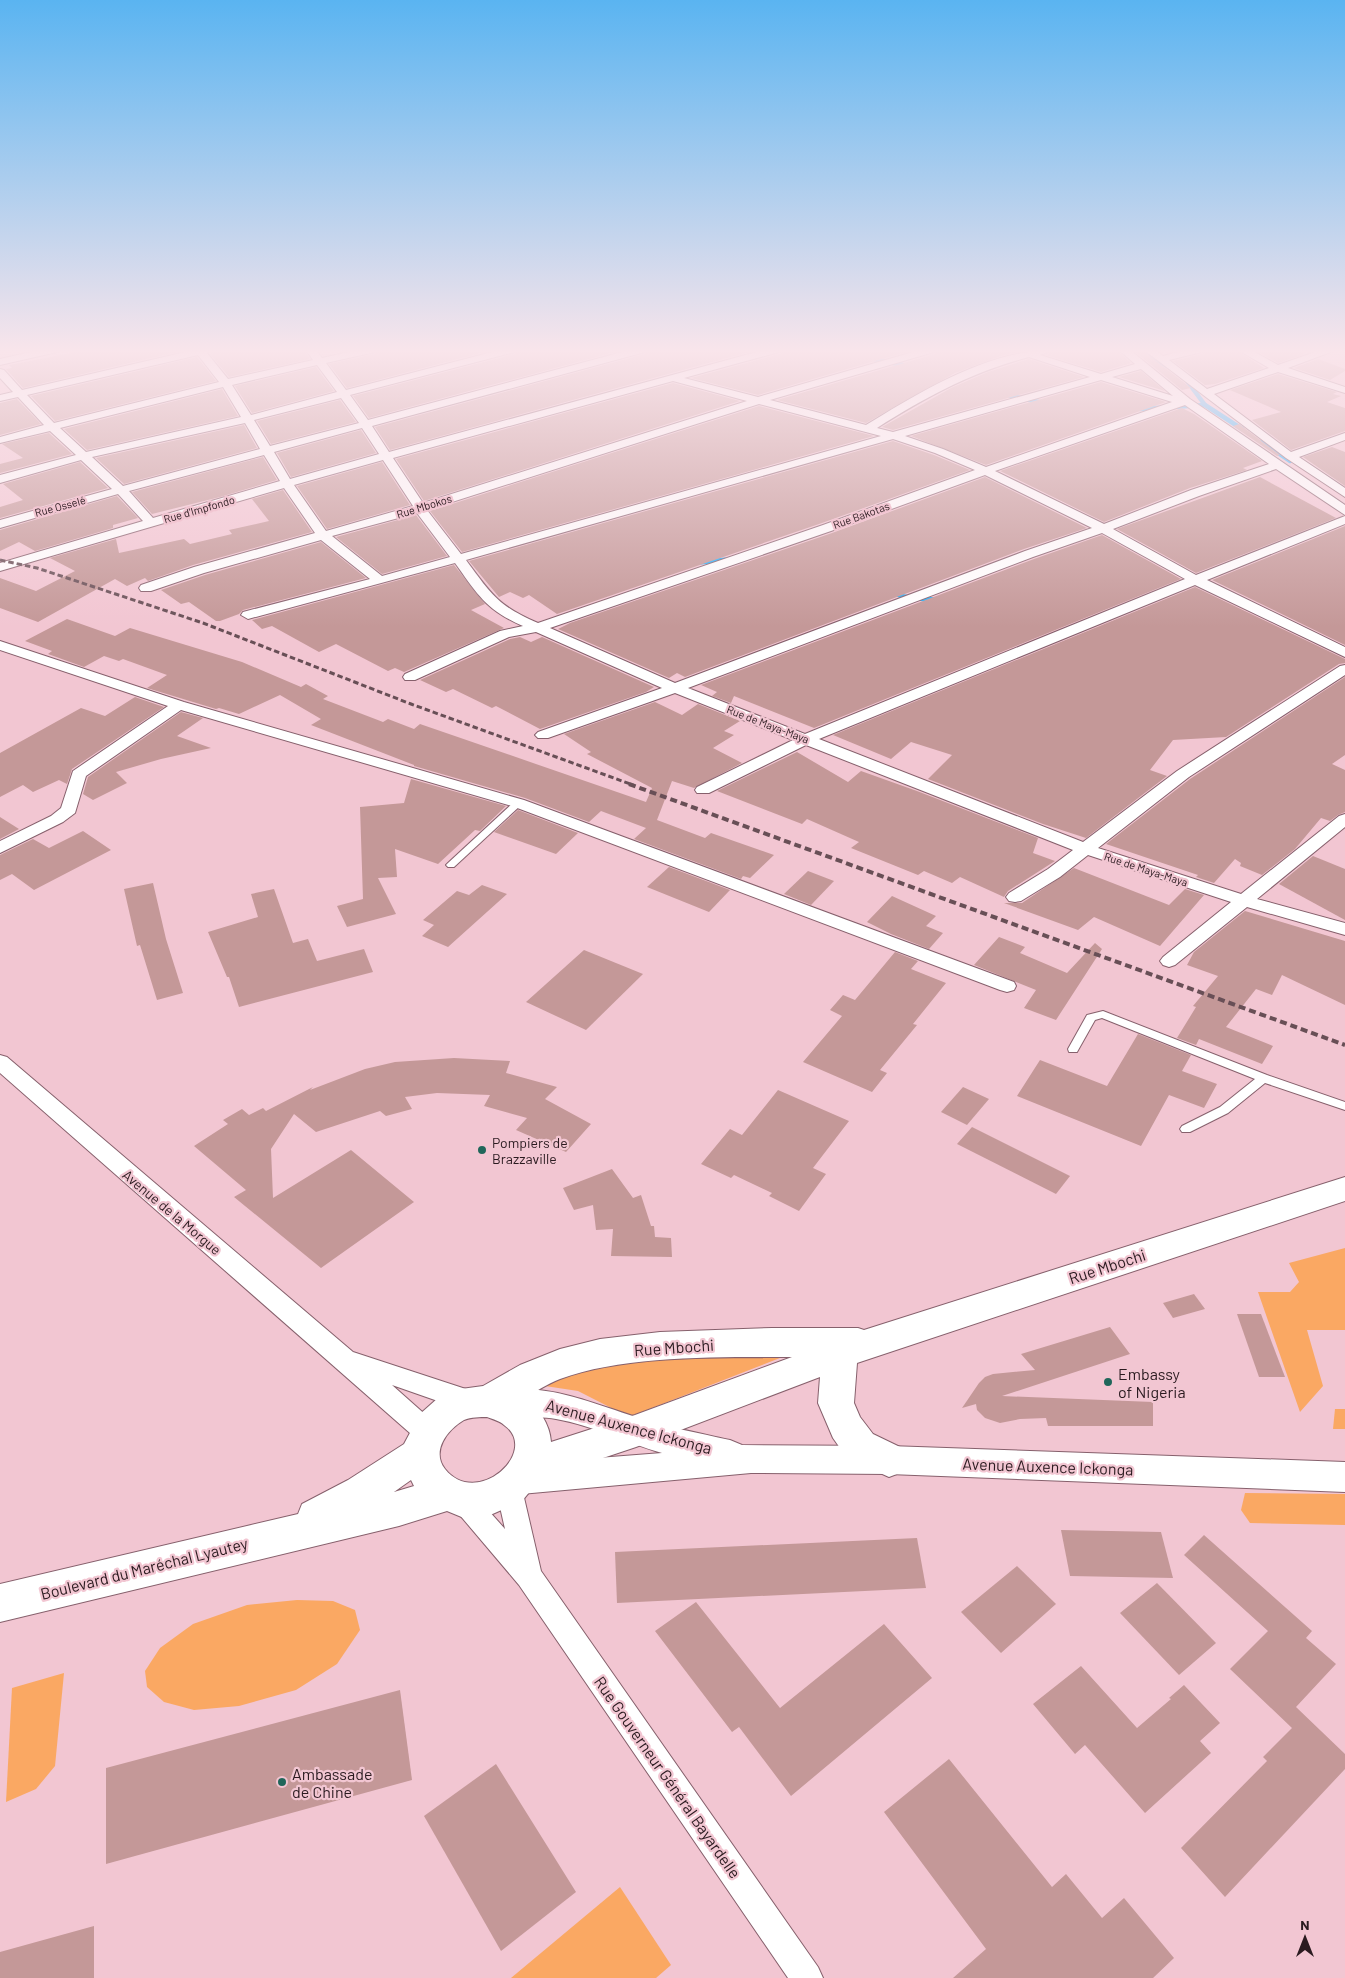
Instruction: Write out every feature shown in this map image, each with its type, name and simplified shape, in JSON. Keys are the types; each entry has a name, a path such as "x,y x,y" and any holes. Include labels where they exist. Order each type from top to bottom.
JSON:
{"main road":[{"name":"Rue Mbochi","path":"520,1478 855,1349 1345,1189"},
{"name":"Rue Mbochi","path":"489,1402 530,1376 558,1364 596,1354 686,1344 797,1342 855,1349"},
{"path":"855,1349 836,1403 846,1427 860,1446 889,1460"},
{"path":"489,1402 518,1413 528,1423 533,1437 534,1452 520,1478 494,1497 477,1500 454,1497 435,1486 426,1474 424,1444 435,1422 446,1413 489,1402"},
{"name":"Boulevard du Maréchal Lyautey","path":"288,1533 362,1492 424,1444"},
{"name":"Boulevard du Maréchal Lyautey","path":"0,1603 288,1533 454,1497"}],"street":[{"path":"68,442 122,491 151,523"},
{"path":"0,479 83,456 144,442"},
{"path":"261,442 300,505 323,535 380,580"},
{"name":"Rue Osselé","path":"2,522 122,491 295,442"},
{"name":"Rue de Maya-Maya","path":"376,442 420,508 491,602 511,616 675,688 1085,849 1245,901 1345,929"},
{"name":"Rue d'Impfondo","path":"0,567 287,483 440,442"},
{"name":"Rue Mbokos","path":"146,588 199,570 420,508 627,442"},
{"path":"248,615 380,580 864,442"},
{"path":"912,442 984,470 1103,529 1196,580 1345,653"},
{"name":"Rue Bakotas","path":"410,677 505,634 536,628 827,528 1065,442"},
{"path":"1246,442 1345,511"},
{"path":"1271,442 1345,493"},
{"path":"1290,456 1328,442"},
{"path":"543,735 675,688 1029,554 1103,529 1195,493 1279,464"},
{"path":"703,790 806,739 1008,655 1345,520"},
{"path":"0,644 179,705 518,803 1007,986"},
{"path":"1015,896 1054,873 1183,774 1345,669"},
{"path":"0,848 57,819 69,810 79,774 179,705"},
{"path":"1169,961 1345,819"},
{"name":"Avenue de la Morgue","path":"0,1062 90,1143 347,1360 424,1444"},
{"name":"Avenue de la Morgue","path":"347,1360 489,1402"},
{"name":"Avenue Auxence Ickonga","path":"489,1402 536,1401 566,1406 636,1432 751,1458"},
{"name":"Avenue Auxence Ickonga","path":"520,1478 578,1476 751,1458 889,1460 1345,1477"},
{"name":"Rue Gouverneur Général Bayardelle","path":"520,1478 529,1576"},
{"name":"Rue Gouverneur Général Bayardelle","path":"454,1497 529,1576 807,1978"}],"lane":[{"path":"451,865 518,803"},
{"path":"1073,1049 1091,1017 1103,1014 1263,1078 1345,1106"},
{"path":"1186,1129 1224,1110 1263,1078"}],"shaded area":[{"path":"1345,1248 1345,1330 1307,1330 1323,1386 1300,1412 1258,1292 1290,1292 1299,1282 1289,1263"},
{"path":"803,1349 629,1417 578,1391 545,1386 542,1380 588,1362"},
{"path":"1335,1409 1345,1409 1345,1429 1333,1429"},
{"path":"1245,1493 1345,1494 1345,1525 1250,1523 1241,1510"},
{"path":"297,1600 333,1601 355,1610 360,1630 337,1664 296,1690 239,1706 194,1710 164,1702 147,1687 145,1671 160,1648 193,1624 247,1605"},
{"path":"64,1673 55,1766 36,1789 6,1802 12,1688"},
{"path":"620,1887 671,1965 656,1978 511,1978"}],"building":[{"path":"59,442 72,454 0,473 0,464 23,458 2,444"},
{"path":"79,442 121,442 87,450"},
{"path":"166,442 254,442 257,448 124,484 96,458"},
{"path":"316,442 369,442 376,453 291,477 277,453"},
{"path":"385,442 418,442 390,450"},
{"path":"457,442 609,442 424,501 396,459"},
{"path":"645,442 852,442 462,552 430,511"},
{"path":"888,442 897,442 970,470 557,614 529,595 523,598 510,592 499,597 469,561"},
{"path":"927,442 1051,442 986,465"},
{"path":"1083,442 1235,442 1262,461 1243,468 1247,470 1190,488 1104,522 1000,471"},
{"path":"1257,442 1263,442 1280,455 1277,456"},
{"path":"1281,442 1313,442 1291,450"},
{"path":"1332,447 1345,452 1345,486 1303,457"},
{"path":"263,457 277,480 220,497 152,514 132,492"},
{"path":"80,462 108,488 0,518 0,507 23,500 3,484"},
{"path":"382,462 410,505 327,529 297,486"},
{"path":"985,477 1087,528 1024,549 685,677 677,673 669,678 558,629 570,623 832,533"},
{"path":"1260,477 1336,518 1196,573 1117,529"},
{"path":"283,490 312,532 193,565 148,581 145,578 127,586 115,579 38,622 0,608 0,578 36,591 75,571 50,558 116,539 119,553 184,539 190,544 232,534 229,530 269,521 252,499"},
{"path":"117,496 138,518 113,525 113,528 35,551 19,542 0,551 0,530"},
{"path":"416,515 447,556 382,574 336,537"},
{"path":"1345,526 1345,645 1212,580"},
{"path":"1102,535 1181,579 814,728 734,696 731,703 712,696 717,692 701,685 1034,559"},
{"path":"321,542 366,578 243,610 239,614 220,621 216,621 189,602 181,604 161,590 205,575"},
{"path":"454,565 485,604 471,610 504,628 404,672 395,668 388,671 336,644 319,652 272,626 262,629 252,620"},
{"path":"1195,587 1345,659 1345,663 1339,664 1226,737 1173,740 1150,770 1167,776 1086,838 1043,824 928,779 952,755 911,742 891,759 833,735"},
{"path":"67,619 115,636 130,628 242,662 301,687 306,684 328,696 323,699 383,722 388,719 414,729 420,724 646,802 652,788 587,754 591,752 564,734 655,702 682,715 698,704 740,721 724,731 734,735 713,748 742,763 694,788 672,781 657,820 705,838 711,833 774,855 750,878 743,876 741,879 634,839 646,828 601,811 589,822 525,798 414,766 311,725 321,719 280,695 239,714 147,688 167,675 123,659 119,661 104,656 84,667 48,654 52,651 25,641"},
{"path":"520,637 531,642 542,637 654,687 646,692 540,729 496,706 492,708 453,689 446,692 420,680 510,639"},
{"path":"1345,677 1345,755 1332,764 1345,770 1345,812 1330,821 1321,818 1295,849 1262,875 1240,866 1241,863 1235,859 1214,883 1196,877 1198,875 1106,844 1190,779"},
{"path":"135,697 164,707 72,769 67,784 59,780 33,792 23,785 0,797 0,753 81,708 105,716"},
{"path":"181,712 203,718 177,736 211,748 161,759 116,772 127,783 93,800 83,794 88,777"},
{"path":"797,752 848,782 861,771 1038,838 1033,853 1055,861 1008,891 1004,897 960,877 952,883 924,871 918,875 851,848 859,842 807,819 802,824 717,791"},
{"path":"411,779 506,806 480,831 475,830 438,864 395,849 397,877 378,878 396,914 347,927 337,906 363,899 360,807 404,803"},
{"path":"518,810 578,833 556,854 494,832"},
{"path":"0,817 19,829 0,839"},
{"path":"83,831 111,850 34,890 12,874 0,880 0,855 33,839 49,848"},
{"path":"1313,856 1345,869 1345,920 1279,884"},
{"path":"669,867 730,890 709,912 647,887"},
{"path":"1074,868 1169,905 1185,889 1204,895 1160,946 1094,917 1078,930 1004,903 1022,903"},
{"path":"808,871 834,881 811,905 784,894"},
{"path":"153,883 166,939 183,993 157,1000 140,945 137,946 124,889"},
{"path":"482,885 507,894 448,947 422,936 434,925 423,920 457,891 469,895"},
{"path":"274,889 293,943 308,939 317,961 364,949 373,972 239,1007 229,977 227,977 208,932 258,917 251,894"},
{"path":"892,896 936,916 926,926 943,933 929,949 867,922"},
{"path":"1245,911 1345,941 1345,1005 1282,975 1272,995 1256,989 1226,1027 1273,1046 1262,1064 1199,1039 1196,1045 1177,1038 1196,1007 1193,1006 1218,976 1187,965 1194,952"},
{"path":"999,937 1025,947 1020,953 1067,973 1095,943 1102,949 1056,1020 1024,1008 1036,990 974,965"},
{"path":"584,950 643,974 586,1030 526,1002"},
{"path":"895,952 918,961 911,969 946,983 913,1024 917,1025 880,1070 887,1073 872,1092 803,1062 842,1016 830,1010 843,995 855,1000"},
{"path":"1138,1034 1191,1055 1182,1071 1217,1084 1204,1108 1169,1095 1141,1146 1017,1096 1040,1060 1107,1086"},
{"path":"454,1058 510,1061 506,1073 557,1087 545,1099 591,1124 566,1152 516,1130 527,1118 484,1106 490,1095 437,1093 405,1097 412,1109 386,1116 380,1111 316,1132 294,1114 271,1149 273,1198 351,1150 414,1202 321,1268 234,1197 246,1190 194,1146 228,1124 223,1120 242,1109 249,1115 263,1108 266,1111 313,1087 310,1090 365,1069 395,1062"},
{"path":"963,1087 989,1099 967,1125 941,1112"},
{"path":"778,1090 849,1121 813,1168 826,1174 799,1211 769,1196 772,1193 734,1175 731,1178 701,1164 730,1129 742,1135"},
{"path":"972,1127 1070,1176 1056,1194 957,1144"},
{"path":"612,1169 633,1198 641,1195 651,1226 654,1226 655,1237 671,1238 672,1257 611,1256 613,1229 596,1230 593,1205 574,1210 563,1188"},
{"path":"1194,1294 1205,1309 1173,1318 1163,1303"},
{"path":"1237,1314 1261,1314 1285,1377 1259,1377"},
{"path":"1110,1327 1130,1354 1002,1396 1153,1402 1153,1426 1048,1426 1046,1418 1020,1419 1000,1423 985,1418 977,1410 976,1404 962,1408 985,1377 993,1374 1035,1370 1021,1354"},
{"path":"1061,1530 1161,1532 1173,1578 1070,1576"},
{"path":"1204,1535 1312,1631 1306,1638 1336,1664 1296,1707 1345,1754 1345,1769 1225,1897 1181,1848 1267,1761 1263,1757 1292,1728 1230,1669 1268,1631 1184,1555"},
{"path":"917,1538 926,1588 617,1603 615,1552"},
{"path":"1017,1566 1056,1604 1001,1653 961,1612"},
{"path":"1157,1583 1216,1643 1179,1675 1120,1613"},
{"path":"696,1602 780,1708 884,1624 932,1678 791,1796 739,1727 732,1732 655,1631"},
{"path":"1081,1666 1137,1728 1171,1699 1169,1698 1184,1685 1220,1723 1200,1741 1211,1753 1145,1813 1085,1745 1075,1754 1033,1704"},
{"path":"400,1690 412,1780 106,1864 106,1768"},
{"path":"949,1759 1052,1887 1066,1874 1102,1918 1124,1898 1174,1958 1153,1978 953,1978 986,1949 884,1812"},
{"path":"496,1764 576,1892 501,1951 424,1816"},
{"path":"94,1926 94,1978 0,1978 0,1952"}],"waterway":[{"path":"1262,442 1290,461"},
{"path":"701,562 725,560"},
{"path":"893,593 905,597 936,600"}],"railway":[{"path":"0,560 37,568 203,623 411,704 633,785"},
{"path":"629,784 1345,1045"}],"place":[{"name":"Pompiers de Brazzaville","path":"482,1150"},
{"name":"Embassy of Nigeria","path":"1108,1382"},
{"name":"Ambassade de Chine","path":"282,1782"}]}
